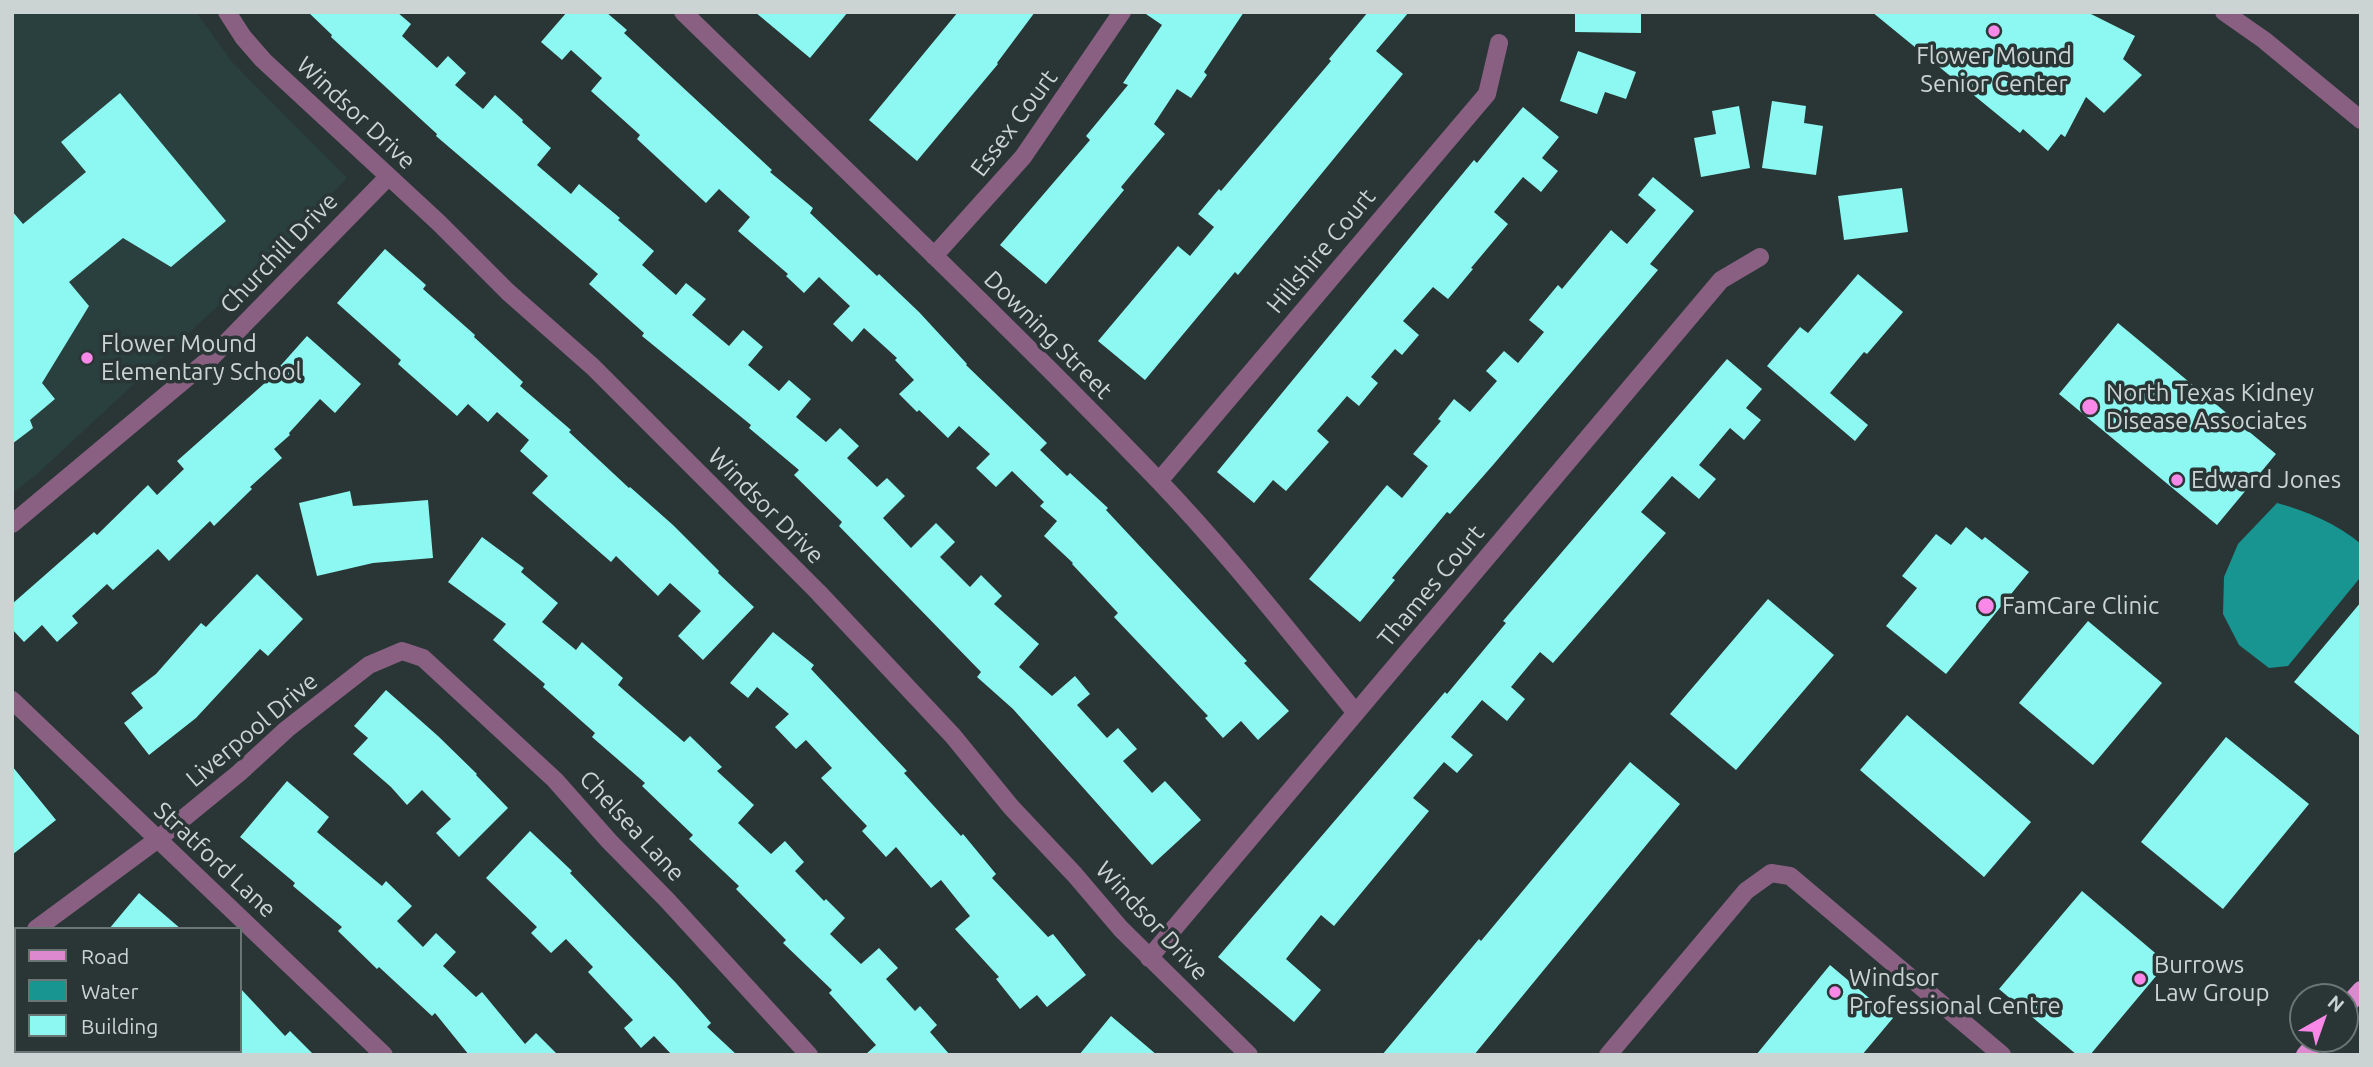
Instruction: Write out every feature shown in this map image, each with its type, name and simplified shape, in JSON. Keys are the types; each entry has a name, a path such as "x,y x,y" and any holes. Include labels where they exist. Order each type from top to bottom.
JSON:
{"street":[{"name":"Windsor Drive","path":"227,12 243,37 263,60 439,223 508,292 593,367 817,592 953,736 1011,807 1149,958 1249,1055"},
{"name":"Downing Street","path":"683,12 934,256 1159,481 1262,598 1356,713"},
{"path":"699,28 710,12"},
{"name":"Essex Court","path":"934,256 1023,157 1122,12"},
{"path":"2224,12 2264,40 2361,120"},
{"name":"Hillshire Court","path":"1159,481 1487,94 1499,43"},
{"name":"Churchill Drive","path":"12,524 213,356 388,177"},
{"name":"Thames Court","path":"1149,958 1721,280 1759,257"},
{"name":"Liverpool Drive","path":"39,927 158,839 239,773 287,729 369,665 402,651"},
{"name":"Chelsea Lane","path":"402,651 422,658 555,780 809,1055"},
{"name":"Stratford Lane","path":"12,700 384,1055"},
{"path":"1608,1055 1746,891 1771,873 1790,876 2002,1055"}],"shaded area":[{"name":"Flower Mound Elementary School","path":"12,12 196,12 233,63 347,178 288,241 36,475 12,493"}],"water":[{"path":"2277,503 2321,519 2361,544 2359,579 2288,666 2269,668 2239,645 2223,614 2224,577 2238,544"}],"building":[{"path":"308,12 397,12 411,24 402,36 437,68 448,56 466,73 455,85 483,109 495,95 523,120 522,122 551,148 537,165 571,194 579,184 620,218 618,220 654,251 642,265 676,295 686,283 706,299 692,315 729,346 743,330 763,347 748,365 779,391 789,380 811,399 796,417 826,442 840,428 859,446 847,458 877,487 887,478 905,496 883,518 911,548 936,523 955,542 940,557 970,587 981,575 1002,596 994,604 1039,644 1019,667 1052,696 1075,676 1090,694 1077,705 1107,738 1118,728 1137,749 1123,761 1152,793 1165,781 1201,820 1152,865 1013,709 977,677 981,672 839,526 842,522 794,475 799,470 749,428 751,425 642,336 644,333 589,284 598,274 436,136 437,134 331,37"},
{"path":"567,12 606,12 627,30 624,33 772,170 770,172 813,208 810,213 919,312 966,365 1047,443 1040,450 1067,476 1070,473 1108,508 1106,510 1247,661 1244,663 1289,711 1258,740 1241,721 1223,738 1205,718 1208,716 1114,617 1118,613 1073,563 1044,536 1057,521 1040,506 1044,502 1012,471 996,487 976,468 990,454 959,426 948,438 899,394 914,380 895,360 897,358 864,328 852,342 833,324 850,306 819,277 804,293 786,276 788,274 738,231 750,217 719,189 706,203 637,139 640,135 591,91 602,78 571,50 562,60 541,42"},
{"path":"755,12 848,12 810,58"},
{"path":"958,12 1035,12 998,64 917,161 869,120"},
{"path":"1143,12 1244,12 1204,72 1207,75 1191,98 1177,89 1154,124 1165,134 1121,187 1124,190 1046,284 1000,245 1090,140 1086,136 1128,85 1123,83 1162,25"},
{"path":"1368,12 1409,12 1376,51 1403,74 1238,275 1235,272 1145,380 1098,341 1178,246 1190,256 1214,227 1198,214 1219,189 1221,191 1331,61 1329,59"},
{"path":"1575,12 1641,12 1641,33 1575,32"},
{"path":"1872,12 2087,12 2135,36 2123,59 2142,75 2104,113 2086,97 2065,137 2061,134 2048,151 2023,129 2020,133"},
{"path":"1578,51 1636,72 1626,99 1605,92 1597,114 1560,101"},
{"path":"120,93 226,221 171,267 123,238 69,282 89,306 42,383 55,399 30,420 33,428 12,444 12,211 23,224 86,172 61,142"},
{"path":"1772,101 1806,106 1804,123 1823,126 1816,175 1762,168"},
{"path":"1739,106 1750,168 1701,177 1694,138 1716,134 1712,111"},
{"path":"1523,107 1559,137 1542,158 1558,171 1541,192 1523,177 1494,212 1508,224 1448,299 1433,287 1403,321 1419,335 1402,355 1395,349 1371,377 1378,383 1359,406 1347,396 1317,431 1329,442 1286,491 1273,480 1254,503 1217,472 1474,160 1477,163"},
{"path":"1653,177 1694,211 1650,264 1658,270 1493,465 1450,514 1447,512 1392,578 1395,580 1360,622 1309,579 1387,485 1402,498 1428,466 1413,454 1441,421 1438,419 1454,399 1470,412 1497,381 1486,371 1504,351 1518,363 1544,332 1529,320 1558,285 1562,289 1611,230 1627,244 1656,210 1638,195"},
{"path":"1902,188 1908,232 1844,240 1838,196"},
{"path":"385,249 426,285 423,289 523,382 520,386 571,430 569,432 629,488 673,525 754,607 703,660 678,636 701,611 670,583 658,596 616,556 611,562 532,493 548,476 520,451 529,440 497,412 488,422 468,404 457,416 398,364 401,360 337,303"},
{"path":"1858,274 1903,312 1867,354 1864,352 1830,393 1868,425 1855,441 1767,366 1800,327 1808,333"},
{"path":"2118,323 2276,454 2217,525 2059,394"},
{"path":"307,336 361,384 335,413 320,399 290,435 274,449 282,458 250,487 252,489 214,526 210,521 169,561 158,549 113,590 107,584 72,616 78,623 57,642 42,625 24,642 12,629 12,604 94,532 97,535 148,485 157,495 184,469 177,461 266,382"},
{"path":"1727,359 1762,389 1746,408 1761,420 1744,440 1730,428 1699,465 1716,479 1699,499 1672,476 1641,512 1666,533 1553,663 1540,652 1511,687 1525,699 1507,721 1482,700 1451,737 1473,755 1457,773 1444,762 1413,798 1429,811 1334,926 1321,915 1286,959 1321,990 1294,1022 1218,957 1445,692 1447,694 1506,623 1503,621"},
{"path":"350,491 353,506 428,500 433,558 373,563 317,576 299,503"},
{"path":"1966,527 1982,540 1985,537 2029,572 1946,674 1886,626 1917,588 1902,576 1936,534 1951,545"},
{"path":"482,537 524,568 521,572 558,603 542,622 576,650 582,642 623,678 618,685 684,742 690,736 722,767 717,771 754,805 738,823 771,854 785,841 804,862 795,871 845,918 830,934 861,964 879,948 898,968 886,979 915,1011 920,1006 937,1025 930,1032 950,1055 865,1055 876,1045 829,993 832,990 783,943 786,940 736,889 739,886 689,839 693,835 642,786 645,783 592,737 595,733 543,687 545,684 493,640 506,624 448,582"},
{"path":"257,574 303,619 268,656 260,649 196,718 149,755 124,723 143,708 131,693 156,674 201,623 206,627"},
{"path":"1768,599 1834,655 1736,770 1670,714"},
{"path":"2361,602 2361,737 2294,682"},
{"path":"2088,621 2162,683 2093,765 2019,703"},
{"path":"773,632 814,665 811,669 907,771 904,773 961,836 963,834 996,874 992,878 1048,937 1053,934 1086,975 1047,1007 1037,995 1020,1009 996,979 999,977 955,929 970,916 941,880 931,888 896,847 886,857 862,831 867,826 821,778 832,768 806,740 796,749 775,727 789,714 757,687 748,698 730,683"},
{"path":"386,690 438,736 508,808 459,857 436,833 451,819 422,790 407,805 391,787 353,754 368,738 354,726"},
{"path":"1907,715 2031,822 1984,877 1860,770"},
{"path":"2226,737 2309,804 2223,909 2141,842"},
{"path":"1630,762 1680,804 1474,1055 1382,1055 1479,939 1481,941"},
{"path":"12,766 56,820 12,855"},
{"path":"287,781 329,817 317,832 382,886 386,881 412,906 397,921 423,947 436,933 456,952 443,966 476,997 482,992 525,1044 536,1033 558,1055 469,1055 435,1013 432,1016 379,967 377,969 338,931 342,927 240,837"},
{"path":"530,831 572,871 570,873 676,983 711,1023 707,1027 737,1055 672,1055 654,1036 641,1048 624,1028 633,1020 588,972 593,967 566,939 551,953 531,933 537,927 486,878"},
{"path":"2082,891 2167,963 2090,1055 2077,1055 1999,989"},
{"path":"139,893 179,927 111,927"},
{"name":"Windsor Professional Centre","path":"1830,965 1893,1018 1862,1055 1756,1055"},
{"path":"242,990 285,1036 290,1031 314,1055 240,1055"},
{"path":"1111,1016 1157,1055 1079,1055"}],"place":[{"name":"Flower Mound Senior Center","path":"1994,31"},
{"name":"Flower Mound Elementary School","path":"87,358"},
{"name":"North Texas Kidney Disease Associates","path":"2090,407"},
{"name":"Edward Jones","path":"2177,480"},
{"name":"FamCare Clinic","path":"1986,606"},
{"name":"Burrows Law Group","path":"2140,979"},
{"name":"Windsor Professional Centre","path":"1835,992"}]}
